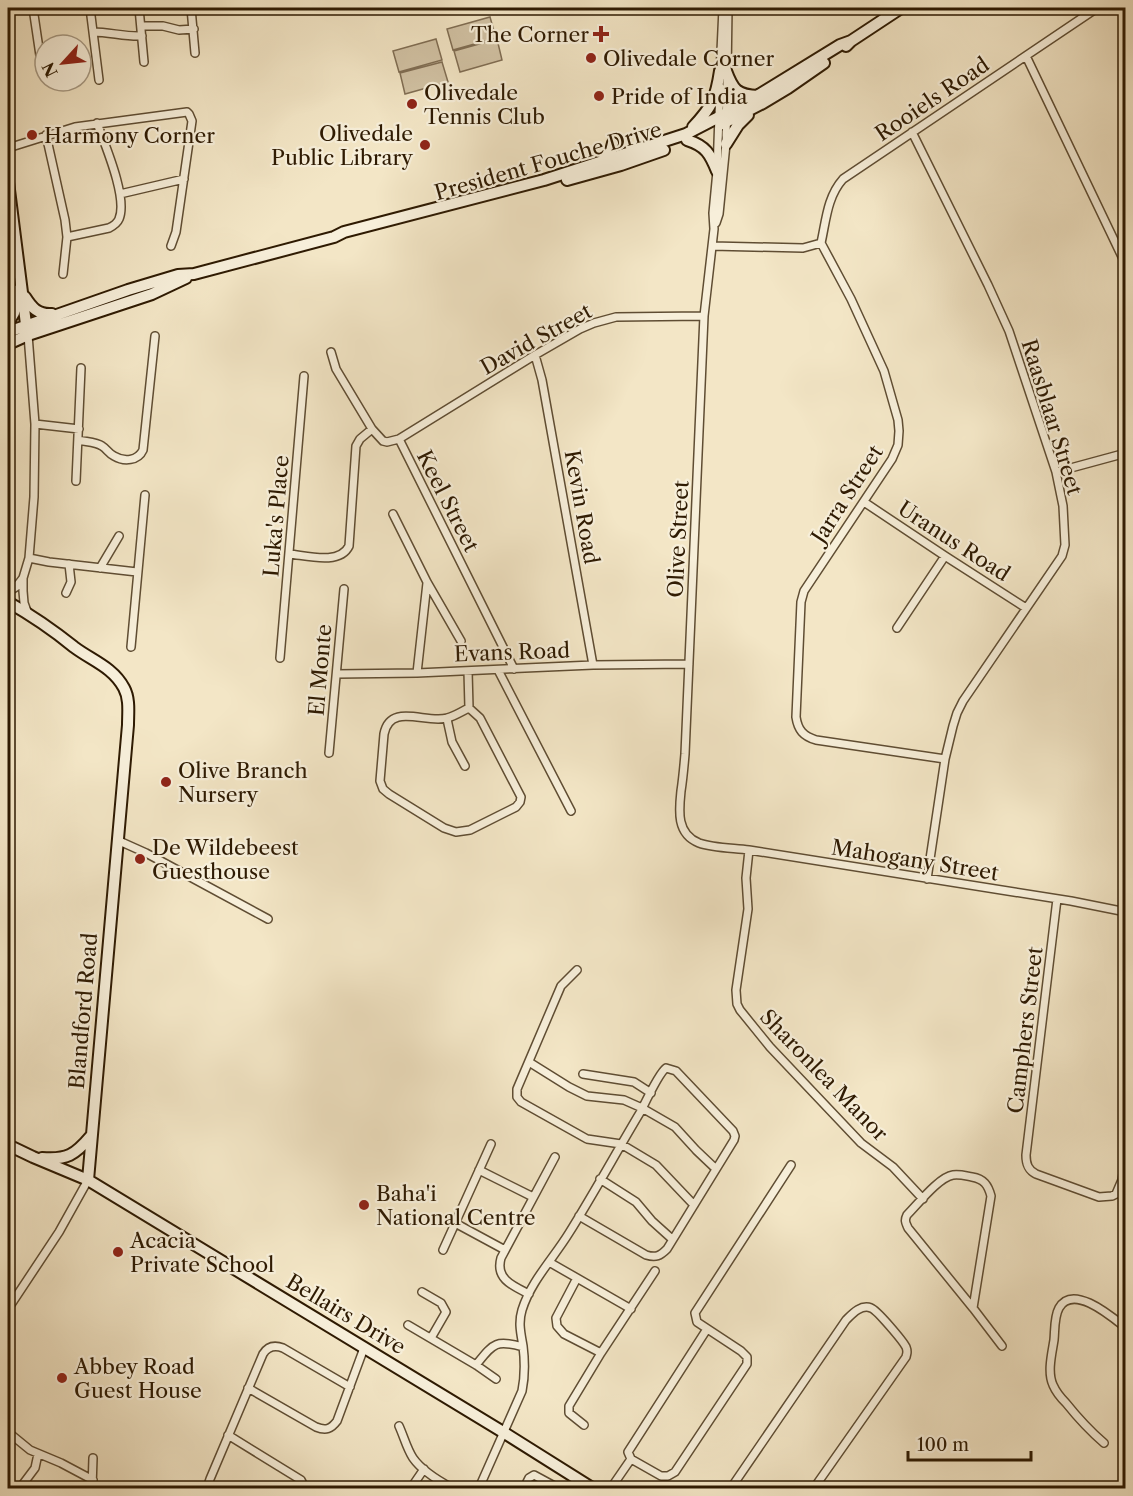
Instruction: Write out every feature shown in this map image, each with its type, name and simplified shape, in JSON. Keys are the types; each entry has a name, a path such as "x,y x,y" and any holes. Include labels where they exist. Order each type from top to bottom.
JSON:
{"street":[{"path":"33,8 37,33"},
{"path":"90,8 99,80"},
{"path":"139,8 144,62"},
{"path":"191,8 195,53"},
{"name":"Olive Street","path":"714,230 713,213 723,120 723,8"},
{"name":"Olive Street","path":"723,71 728,8"},
{"name":"President Fouche Drive","path":"337,236 356,234 621,165 687,137 760,100 840,45 851,41 901,8"},
{"name":"Rooiels Road","path":"821,243 830,202 838,184 857,168 1097,8"},
{"path":"141,26 163,26 179,30 194,29"},
{"path":"93,32 142,36"},
{"path":"1026,56 1125,265"},
{"path":"723,71 737,91 760,100 741,121 726,144"},
{"path":"717,171 706,150 687,137 713,102 723,71"},
{"path":"8,148 75,127 184,112 189,114 192,121 176,232 171,246"},
{"name":"Olive Street","path":"699,843 685,833 680,819 685,754 704,316 714,230 719,214 726,144 723,120"},
{"path":"68,237 115,225 119,220 120,194 97,123"},
{"name":"Raasblaar Street","path":"912,132 1009,331 1056,472 1063,506 1065,545 1052,572 957,713 945,759 927,879"},
{"path":"46,135 68,237 63,274"},
{"name":"President Fouche Drive","path":"8,332 27,330 152,294 194,274 544,180 687,137"},
{"path":"601,163 611,151 613,143"},
{"path":"120,194 184,179"},
{"path":"8,182 11,227 23,294 35,424 34,497 29,558 23,578 23,598 28,614"},
{"path":"712,246 803,248 821,243"},
{"name":"Jarra Street","path":"821,243 851,299 884,371 898,420 899,438 895,452 864,502 804,591 801,602 797,724 804,735 816,740 945,759"},
{"name":"President Fouche Drive","path":"8,344 27,330 70,310 178,275 194,274"},
{"path":"8,323 14,313 20,276"},
{"path":"23,294 32,308 40,313 50,314 70,310"},
{"name":"David Street","path":"399,440 580,329 616,317 704,316"},
{"path":"78,440 102,446 120,459 134,459 141,454 156,336"},
{"path":"290,554 332,558 343,554 349,546 356,446 360,439 372,429 336,369 331,352"},
{"name":"Kevin Road","path":"535,355 542,380 593,665"},
{"path":"76,481 81,368"},
{"name":"Luka's Place","path":"280,658 304,376"},
{"path":"35,424 79,429"},
{"name":"Keel Street","path":"372,429 387,442 399,440 514,669"},
{"path":"1056,472 1125,453"},
{"path":"131,647 145,495"},
{"name":"Uranus Road","path":"864,502 1026,608"},
{"path":"393,514 427,582 461,641"},
{"path":"100,568 119,536"},
{"path":"897,628 945,556"},
{"path":"29,558 137,572"},
{"path":"66,593 71,582 69,564"},
{"path":"8,592 16,587 23,578"},
{"path":"417,673 427,582"},
{"name":"El Monte","path":"329,753 344,589"},
{"path":"8,602 66,638 75,647"},
{"path":"8,609 62,643 75,647"},
{"name":"Blandford Road","path":"8,1309 10,1298 59,1232 88,1180 128,707 127,694 114,675 75,647"},
{"name":"Evans Road","path":"337,674 688,664"},
{"path":"498,670 572,811"},
{"path":"468,671 469,708 480,718 521,797 516,807 464,832 450,831 386,792 381,784 384,734 389,722 394,719 447,718 469,708"},
{"path":"447,718 452,742 465,766"},
{"path":"117,840 146,853 268,919"},
{"name":"Mahogany Street","path":"699,843 1057,899 1125,912"},
{"name":"Sharonlea Manor","path":"749,850 746,878 748,909 736,990 737,1004 770,1047 845,1126 868,1149 893,1167 922,1199"},
{"name":"Camphers Street","path":"1057,899 1026,1155 1027,1164 1036,1174 1099,1197 1112,1196 1116,1194 1122,1180 1125,1156"},
{"path":"577,970 561,986 516,1093 517,1097 521,1102 587,1138 621,1144 656,1165 694,1205"},
{"path":"529,1062 569,1087 587,1095 624,1100 642,1108 675,1127 716,1169"},
{"path":"479,1488 522,1391 525,1379 519,1321 529,1293 579,1216 664,1070 670,1068 676,1071 733,1131 734,1140 661,1255 655,1257 646,1255 579,1216"},
{"path":"583,1074 634,1082 651,1093"},
{"path":"33,1158 56,1159 69,1156 81,1148 91,1136"},
{"path":"443,1250 491,1144"},
{"name":"Bellairs Drive","path":"9,1147 88,1180 592,1488"},
{"path":"529,1293 504,1279 499,1264 555,1157"},
{"path":"707,1329 629,1450 628,1454 631,1459 661,1476 671,1475 748,1360 744,1354 707,1329 696,1319 695,1313 791,1165"},
{"path":"479,1170 533,1197"},
{"path":"973,1308 991,1196 984,1181 951,1175 922,1199 907,1215 906,1223 1002,1346"},
{"path":"600,1179 636,1202 672,1239"},
{"path":"455,1223 505,1250"},
{"path":"549,1262 631,1309"},
{"path":"584,1425 571,1416 568,1408 655,1271"},
{"path":"577,1278 556,1318 557,1326 564,1334 601,1353"},
{"path":"422,1292 441,1303 446,1312 431,1338"},
{"path":"1104,1443 1085,1426 1058,1393 1051,1380 1057,1315 1061,1305 1069,1300 1078,1299 1097,1306 1125,1328"},
{"path":"731,1488 846,1320 857,1310 864,1307 871,1308 903,1342 907,1352 906,1357 814,1488"},
{"path":"408,1325 496,1379"},
{"path":"476,1365 493,1346 499,1343 506,1342 523,1347"},
{"path":"208,1488 228,1435 267,1349 278,1346 350,1387"},
{"path":"248,1388 316,1427 330,1429 337,1421 364,1348"},
{"path":"399,1426 412,1457 424,1469 452,1488"},
{"path":"8,1432 30,1450 61,1463 92,1484"},
{"path":"228,1435 301,1480 305,1488"},
{"path":"20,1488 34,1468 38,1454"},
{"path":"92,1484 93,1458"},
{"path":"611,1488 631,1459"},
{"path":"411,1488 424,1469"},
{"path":"524,1488 534,1474 558,1488"}],"shaded area":[{"path":"490,17 496,38 453,50 447,29"},
{"path":"436,39 442,60 399,72 393,51"},
{"path":"497,39 502,60 460,72 454,51"},
{"path":"442,62 448,82 405,94 400,73"}],"place":[{"name":"The Corner","path":"601,34"},
{"name":"Olivedale Corner","path":"591,58"},
{"name":"Pride of India","path":"599,96"},
{"name":"Olivedale Tennis Club","path":"412,104"},
{"name":"Harmony Corner","path":"32,135"},
{"name":"Olivedale Public Library","path":"425,145"},
{"name":"Olive Branch Nursery","path":"166,782"},
{"name":"De Wildebeest Guesthouse","path":"140,859"},
{"name":"Baha'i National Centre","path":"364,1205"},
{"name":"Acacia Private School","path":"118,1252"},
{"name":"Abbey Road Guest House","path":"62,1378"}]}
